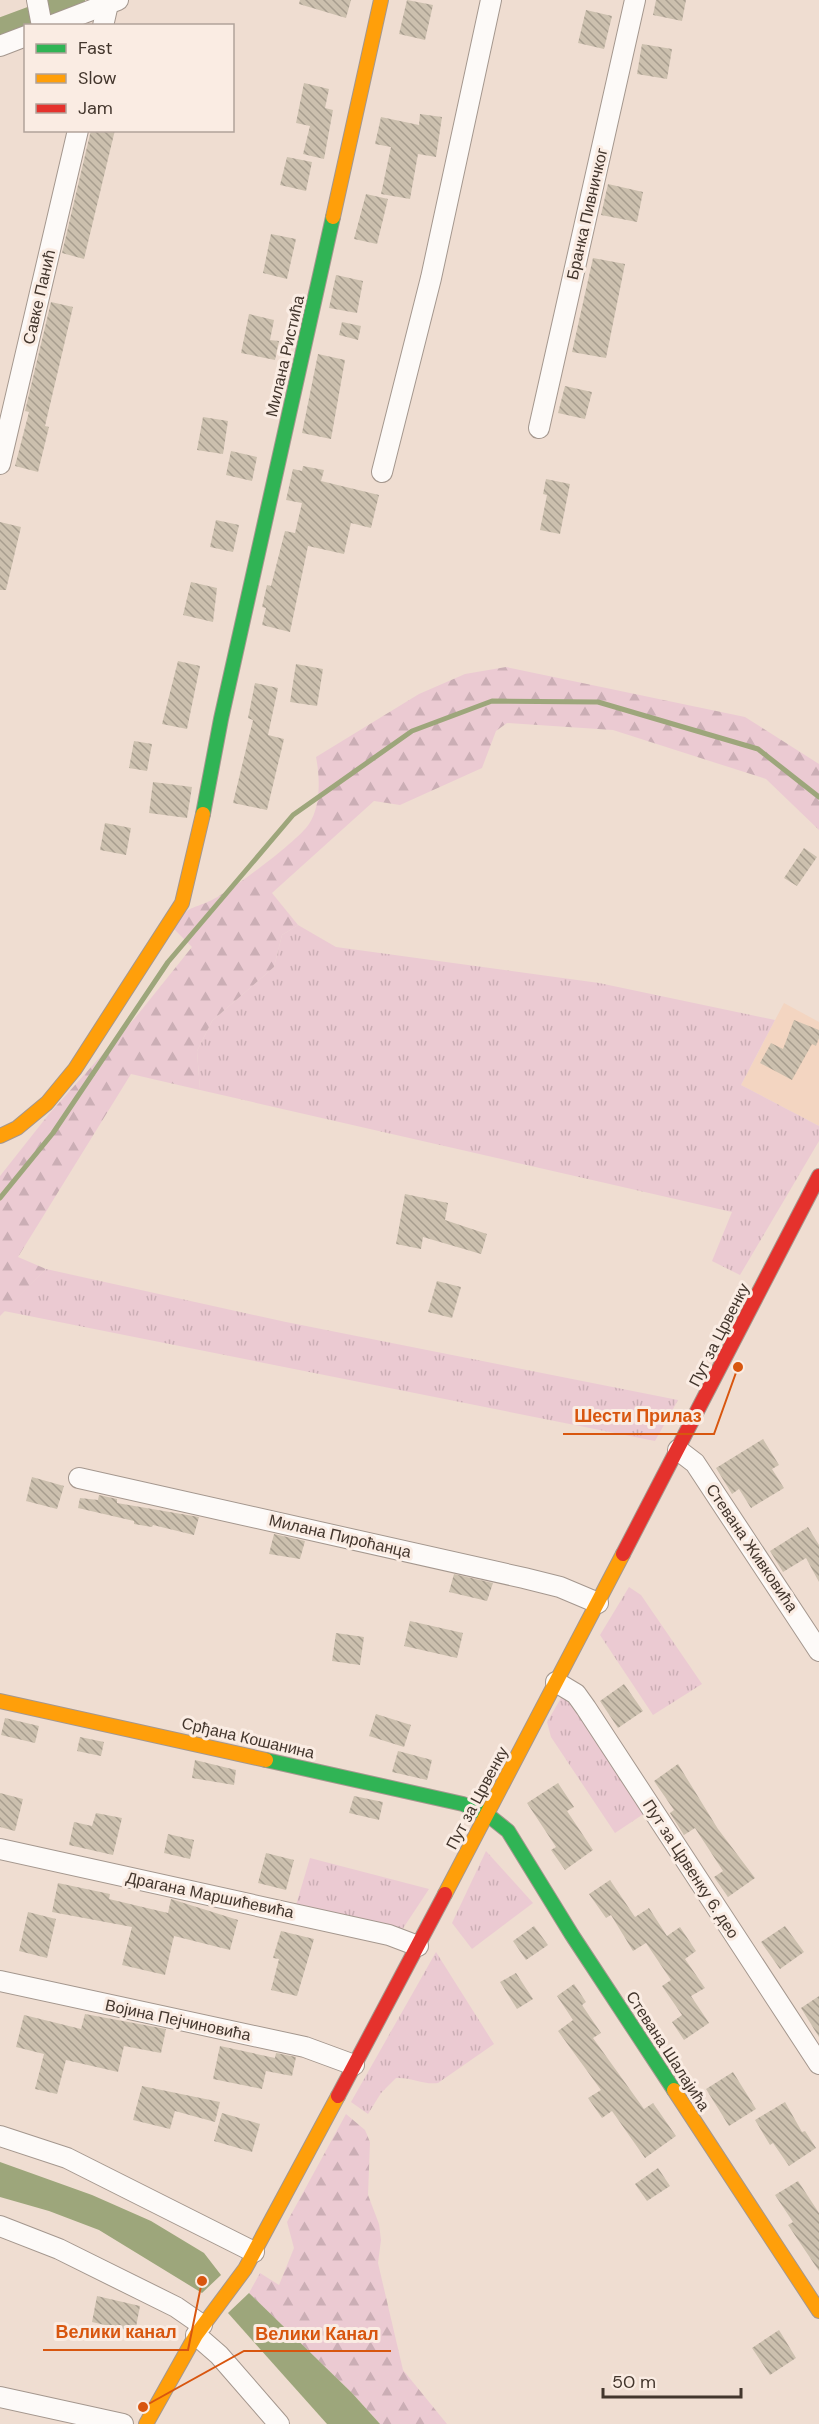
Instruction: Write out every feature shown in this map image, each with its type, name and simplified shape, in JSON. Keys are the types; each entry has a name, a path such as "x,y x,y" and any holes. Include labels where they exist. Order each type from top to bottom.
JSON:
{"street":[{"path":"37,0 42,24"},
{"name":"Милана Ристића","path":"0,1136 17,1128 47,1103 75,1069 182,903 203,817 221,719 381,0"},
{"path":"382,472 431,278 491,0"},
{"name":"Бранка Пивничког","path":"539,428 635,0"},
{"path":"55,24 113,2"},
{"path":"104,24 113,2"},
{"path":"0,46 24,37"},
{"name":"Савке Панић","path":"0,464 78,132"},
{"name":"Пут за Црвенку","path":"146,2424 199,2330 239,2277 254,2252 418,1946 819,1176"},
{"name":"Стевана Живковића","path":"678,1450 699,1469 819,1651"},
{"name":"Милана Пироћанца","path":"79,1478 524,1578 560,1587 598,1603"},
{"name":"Пут за Црвенку 6. део","path":"556,1682 576,1694 586,1708 819,2064"},
{"name":"Срђана Кошанина","path":"0,1701 386,1787 461,1805 487,1814"},
{"name":"Стевана Шалајића","path":"487,1814 502,1823 508,1831 572,1935 819,2312"},
{"name":"Драгана Маршићевића","path":"0,1849 388,1935 418,1946"},
{"name":"Војина Пејчиновића","path":"0,1981 305,2047 354,2065"},
{"path":"0,2136 67,2158 254,2252"},
{"path":"0,2226 69,2253 176,2307 199,2330 279,2424"},
{"path":"0,2397 123,2424"}],"shaded area":[{"path":"784,1003 819,1022 819,1126 741,1085"},
{"path":"0,2162 92,2195 151,2221 204,2253 221,2275 202,2293 99,2230 49,2211 0,2197"},
{"path":"249,2293 352,2393 380,2424 327,2424 228,2313"}],"green space":[{"path":"506,667 745,717 819,764 819,830 766,779 613,730 507,723 496,731 482,768 400,805 374,801 272,893 298,925 282,935 274,967 212,1021 197,1051 200,1090 131,1074 18,1257 46,1269 0,1316 0,1176 49,1114 135,1018 192,947 174,929 183,915 190,909 234,887 279,853 309,824 318,800 319,782 316,757 419,694 465,674"},
{"path":"298,925 336,947 599,983 775,1020 741,1085 819,1126 819,1141 740,1275 712,1261 732,1212 200,1090 197,1051 212,1021 274,967 282,935"},
{"path":"46,1269 286,1322 678,1400 655,1441 4,1311"},
{"path":"629,1587 641,1595 702,1684 653,1715 600,1635"},
{"path":"564,1693 645,1813 615,1833 551,1737 547,1722"},
{"path":"486,1851 533,1903 472,1949 452,1923"},
{"path":"310,1858 429,1889 402,1930 296,1905"},
{"path":"436,1952 494,2044 438,2083 396,2078 381,2093 368,2114 351,2102"},
{"path":"346,2114 365,2130 370,2142 368,2195 379,2224 381,2240 378,2263 403,2370 447,2424 380,2424 352,2393 249,2293 260,2273 279,2285 294,2248 287,2222"}],"building":[{"path":"300,0 351,0 346,18 299,4"},
{"path":"407,0 433,5 425,40 399,34"},
{"path":"656,0 686,0 682,21 653,15"},
{"path":"586,10 612,16 604,49 578,43"},
{"path":"642,44 672,49 667,79 637,74"},
{"path":"304,83 329,89 325,108 333,110 324,159 303,154 310,126 296,123"},
{"path":"420,114 442,117 436,157 418,154 410,199 381,194 391,147 375,144 381,117 419,125"},
{"path":"91,132 115,132 84,259 62,253"},
{"path":"287,157 312,162 306,191 280,185"},
{"path":"608,184 643,192 637,222 601,215"},
{"path":"366,194 388,199 377,244 354,239"},
{"path":"271,234 296,239 287,279 263,273"},
{"path":"593,258 625,264 606,358 572,352"},
{"path":"336,275 363,281 357,313 329,308"},
{"path":"51,302 73,307 45,426 49,427 38,472 15,466 29,412 25,411"},
{"path":"249,314 274,320 270,340 279,341 275,360 241,353"},
{"path":"342,322 361,326 358,340 339,335"},
{"path":"318,354 345,360 331,439 302,433"},
{"path":"565,386 592,392 585,419 558,413"},
{"path":"203,417 228,421 223,454 197,450"},
{"path":"231,451 257,457 252,481 226,475"},
{"path":"303,466 324,470 321,481 379,495 371,528 351,523 344,554 308,546 290,632 262,625 266,608 262,607 267,585 271,586 285,531 295,533 302,503 286,500 293,469 302,471"},
{"path":"546,479 570,484 560,534 540,530 547,495 543,494"},
{"path":"216,520 239,525 233,552 210,547"},
{"path":"0,522 21,527 6,590 0,590"},
{"path":"191,582 217,588 213,622 183,615"},
{"path":"178,661 200,666 187,729 162,724"},
{"path":"296,664 323,669 317,706 290,702"},
{"path":"255,683 278,688 268,735 284,739 267,810 233,803 253,720 248,718"},
{"path":"134,741 152,744 147,771 129,768"},
{"path":"153,782 192,787 187,818 149,813"},
{"path":"105,823 131,828 126,855 100,850"},
{"path":"804,848 817,857 797,886 784,878"},
{"path":"794,1020 819,1030 819,1038 816,1046 812,1044 792,1080 760,1063 771,1043 783,1049"},
{"path":"405,1194 448,1203 445,1220 487,1234 481,1254 423,1237 421,1249 396,1244"},
{"path":"437,1281 461,1287 452,1318 428,1312"},
{"path":"763,1439 779,1465 772,1469 784,1488 751,1508 739,1489 732,1494 716,1468"},
{"path":"32,1477 64,1486 57,1509 26,1501"},
{"path":"99,1495 117,1499 117,1503 199,1517 194,1535 153,1525 152,1527 134,1524 134,1521 78,1508 80,1498 98,1500"},
{"path":"808,1527 819,1545 819,1582 806,1558 783,1572 770,1551"},
{"path":"274,1534 305,1541 300,1559 269,1554"},
{"path":"454,1574 493,1583 487,1601 449,1592"},
{"path":"410,1621 463,1633 457,1658 404,1646"},
{"path":"336,1633 364,1637 360,1665 332,1661"},
{"path":"624,1684 643,1711 618,1728 600,1701"},
{"path":"376,1714 411,1725 404,1747 369,1736"},
{"path":"5,1718 39,1726 35,1743 1,1735"},
{"path":"80,1737 104,1742 101,1756 77,1751"},
{"path":"398,1751 432,1760 427,1780 392,1772"},
{"path":"195,1760 236,1770 234,1785 192,1778"},
{"path":"678,1764 718,1829 755,1878 728,1897 714,1877 723,1871 695,1828 684,1835 670,1813 674,1810 654,1781"},
{"path":"558,1783 574,1807 567,1811 593,1850 565,1870 551,1850 556,1847 527,1803"},
{"path":"0,1793 23,1799 15,1831 0,1827"},
{"path":"354,1796 383,1802 379,1820 349,1813"},
{"path":"96,1813 122,1818 113,1855 69,1845 74,1822 92,1826"},
{"path":"168,1834 194,1840 190,1859 164,1853"},
{"path":"266,1853 294,1860 286,1890 258,1883"},
{"path":"610,1880 635,1917 649,1908 667,1936 680,1927 696,1951 685,1959 705,1988 691,1996 709,2023 684,2040 672,2022 682,2015 662,1986 671,1980 646,1943 633,1951 611,1915 606,1918 589,1894"},
{"path":"58,1883 110,1894 109,1899 168,1913 171,1899 238,1920 230,1950 174,1936 165,1975 122,1965 132,1927 52,1912"},
{"path":"28,1912 56,1919 47,1958 19,1951"},
{"path":"534,1926 548,1945 526,1960 513,1941"},
{"path":"785,1926 804,1952 780,1969 761,1942"},
{"path":"281,1931 314,1939 297,1996 271,1990 279,1959 273,1958"},
{"path":"516,1973 533,1999 517,2009 500,1982"},
{"path":"574,1984 586,2002 582,2005 601,2033 593,2038 644,2109 653,2103 676,2136 645,2158 612,2111 602,2118 588,2098 601,2090 558,2031 573,2020 557,1996"},
{"path":"819,1996 819,2037 801,2008"},
{"path":"85,2014 166,2029 161,2053 124,2046 118,2072 66,2060 57,2094 35,2089 44,2054 16,2047 24,2015 81,2029"},
{"path":"220,2046 275,2058 276,2053 296,2057 292,2076 266,2071 262,2089 213,2079"},
{"path":"733,2072 756,2109 729,2126 706,2089"},
{"path":"142,2086 220,2102 215,2122 175,2111 170,2129 133,2120"},
{"path":"785,2102 802,2132 805,2131 816,2148 789,2166 773,2143 770,2145 755,2120"},
{"path":"222,2113 260,2124 252,2152 214,2141"},
{"path":"658,2168 670,2186 647,2201 635,2184"},
{"path":"798,2181 819,2213 819,2271 788,2225 793,2222 775,2195"},
{"path":"97,2296 140,2306 135,2332 92,2322"},
{"path":"779,2330 796,2358 770,2375 752,2348"}],"waterway":[{"path":"0,28 75,0"},
{"path":"0,1198 53,1133 168,962 293,815 412,731 492,701 598,702 758,749 819,797"}],"traffic: fast":[{"path":"203,814 221,719 333,217"},
{"path":"266,1760 463,1804 488,1815 508,1831 572,1935 674,2090"}],"traffic: slow":[{"path":"333,217 381,0"},
{"path":"0,1136 17,1128 47,1103 75,1069 182,903 203,814"},
{"path":"445,1894 623,1554"},
{"path":"0,1701 266,1760"},
{"path":"674,2090 819,2311"},
{"path":"146,2424 196,2335 245,2269 338,2096"}],"traffic: jam":[{"path":"623,1554 819,1176"},
{"path":"338,2096 445,1894"}],"place":[{"name":"Шести Прилаз","path":"738,1367"},
{"name":"Велики канал","path":"202,2281"},
{"name":"Велики Канал","path":"143,2407"}]}
